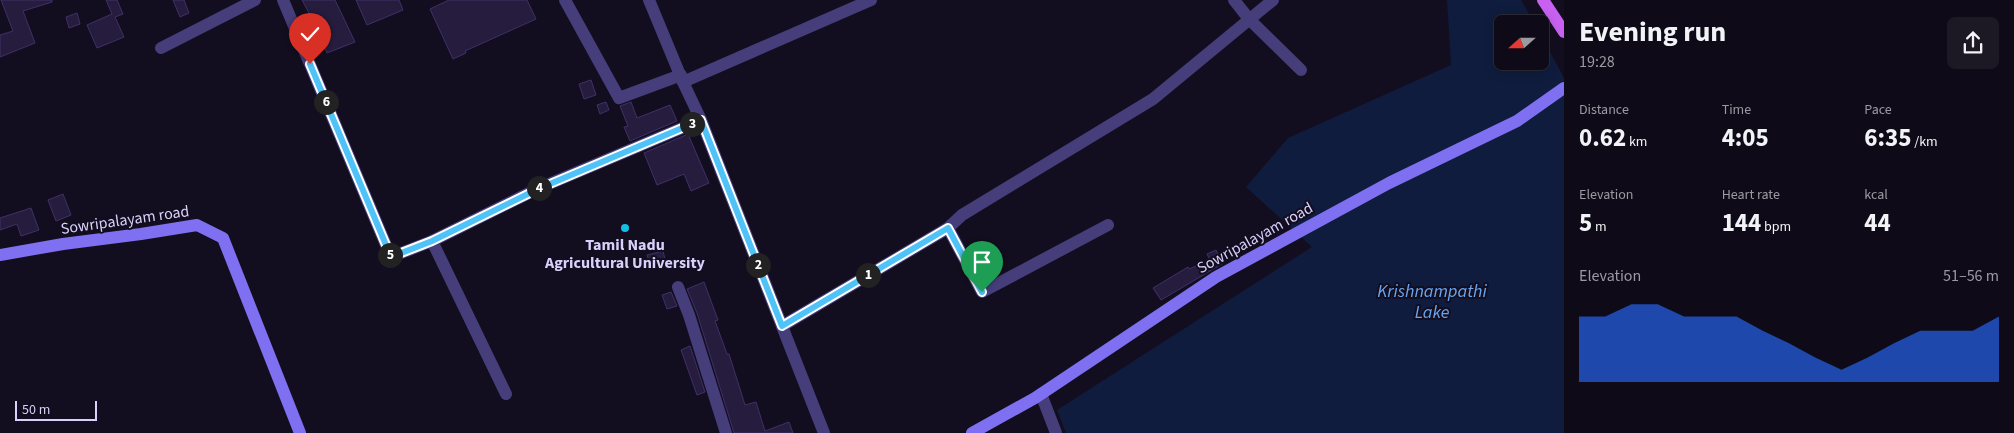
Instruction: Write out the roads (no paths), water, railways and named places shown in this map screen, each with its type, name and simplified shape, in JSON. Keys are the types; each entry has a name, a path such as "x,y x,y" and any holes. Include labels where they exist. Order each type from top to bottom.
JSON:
{"main road":[{"path":"1548,1 1564,32"}],"street":[{"path":"161,48 255,0"},
{"path":"283,0 391,257 432,241 538,189 701,120"},
{"path":"565,0 619,98 682,79 871,0"},
{"path":"649,0 701,120 824,433"},
{"path":"1234,0 1249,19 1301,70"},
{"path":"782,326 948,228 962,215 1152,99 1273,0"},
{"name":"Sowripalayam road","path":"972,433 1040,394 1216,277 1389,183 1516,121 1564,88"},
{"name":"Sowripalayam road","path":"0,255 197,225 223,238 300,433"},
{"path":"948,228 982,292 1108,225"},
{"path":"432,241 506,394"},
{"path":"678,287 692,324 726,433"},
{"path":"1040,394 1056,433"}],"water":[{"name":"Krishnampathi Lake","path":"1447,0 1521,0 1530,15 1494,15 1494,70 1549,70 1549,50 1564,78 1564,433 1066,433 1057,410 1312,247 1246,187 1288,138 1451,65"}],"place":[{"name":"Tamil Nadu Agricultural University","path":"625,228"}]}
